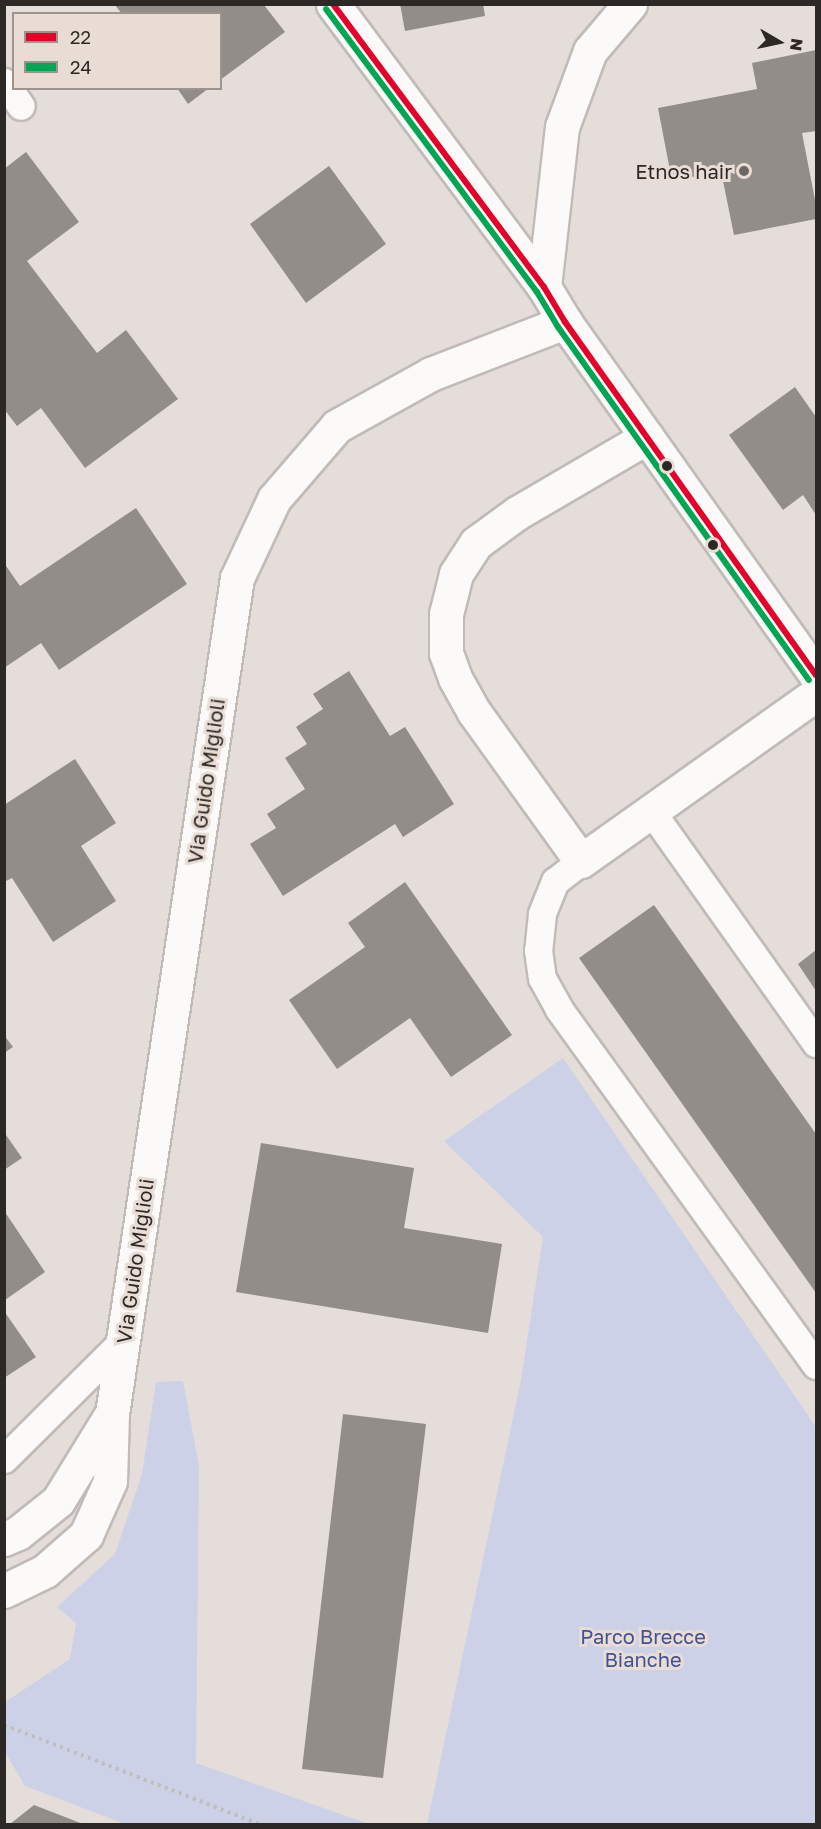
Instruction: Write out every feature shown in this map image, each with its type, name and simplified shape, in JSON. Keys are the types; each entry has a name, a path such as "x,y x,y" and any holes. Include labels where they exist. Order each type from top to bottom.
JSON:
{"street":[{"path":"333,4 544,287 566,322 816,675"},
{"path":"544,287 562,127 590,51 630,4"},
{"name":"Via Guido Miglioli","path":"4,1591 45,1570 86,1535 110,1481 112,1414 237,578 274,499 337,426 431,374 566,322"},
{"path":"647,437 517,513 476,543 456,574 446,614 446,653 455,678 474,712 581,861 816,694"},
{"name":"Via Guido Miglioli","path":"4,1539 18,1533 58,1501 112,1414"}],"lane":[{"path":"4,82 21,106"},
{"path":"651,811 816,1043"},
{"path":"581,861 555,881 542,914 538,950 542,978 559,1010 816,1365"},
{"path":"4,1459 123,1341"}],"path":[{"path":"4,1725 258,1824"}],"green space":[{"name":"Parco Brecce Bianche","path":"563,1058 816,1427 816,1824 427,1824 521,1380 543,1237 444,1141"},
{"path":"183,1381 199,1466 196,1763 369,1824 125,1824 25,1786 5,1752 5,1702 70,1659 76,1623 57,1607 115,1554 142,1474 156,1382"}],"building":[{"path":"400,4 483,4 485,16 405,31"},
{"path":"115,5 264,5 285,32 222,79 222,12 120,12"},
{"path":"816,50 816,131 802,133 816,205 816,219 734,235 721,171 672,181 658,108 757,89 752,63"},
{"path":"178,90 206,90 188,104"},
{"path":"26,152 79,222 27,261 97,353 126,330 178,399 85,468 41,408 17,426 4,409 4,169"},
{"path":"329,166 386,244 306,303 250,224"},
{"path":"795,387 816,417 816,515 803,495 783,510 729,435"},
{"path":"136,508 187,584 59,670 41,643 4,668 4,563 20,586"},
{"path":"349,671 390,736 405,727 454,804 403,837 395,824 283,896 250,844 276,828 267,814 305,789 285,758 307,744 296,727 323,709 313,694"},
{"path":"75,759 116,823 81,846 116,901 53,942 12,878 4,882 4,805"},
{"path":"405,882 512,1035 451,1077 410,1018 337,1069 289,1000 365,947 348,923"},
{"path":"654,905 816,1134 816,1293 579,958"},
{"path":"816,950 816,991 798,964"},
{"path":"4,1035 13,1047 4,1053"},
{"path":"4,1132 22,1158 4,1170"},
{"path":"261,1143 414,1168 404,1228 502,1244 488,1333 236,1292"},
{"path":"5,1212 45,1272 5,1300"},
{"path":"4,1311 36,1357 4,1378"},
{"path":"343,1414 426,1424 383,1778 302,1769"},
{"path":"34,1805 83,1824 10,1824"}],"transit line":[{"name":"22","path":"333,4 544,287 565,322 816,675"},
{"name":"24","path":"326,9 537,292 558,327 809,680"}],"place":[{"name":"Etnos hair","path":"744,171"}]}
